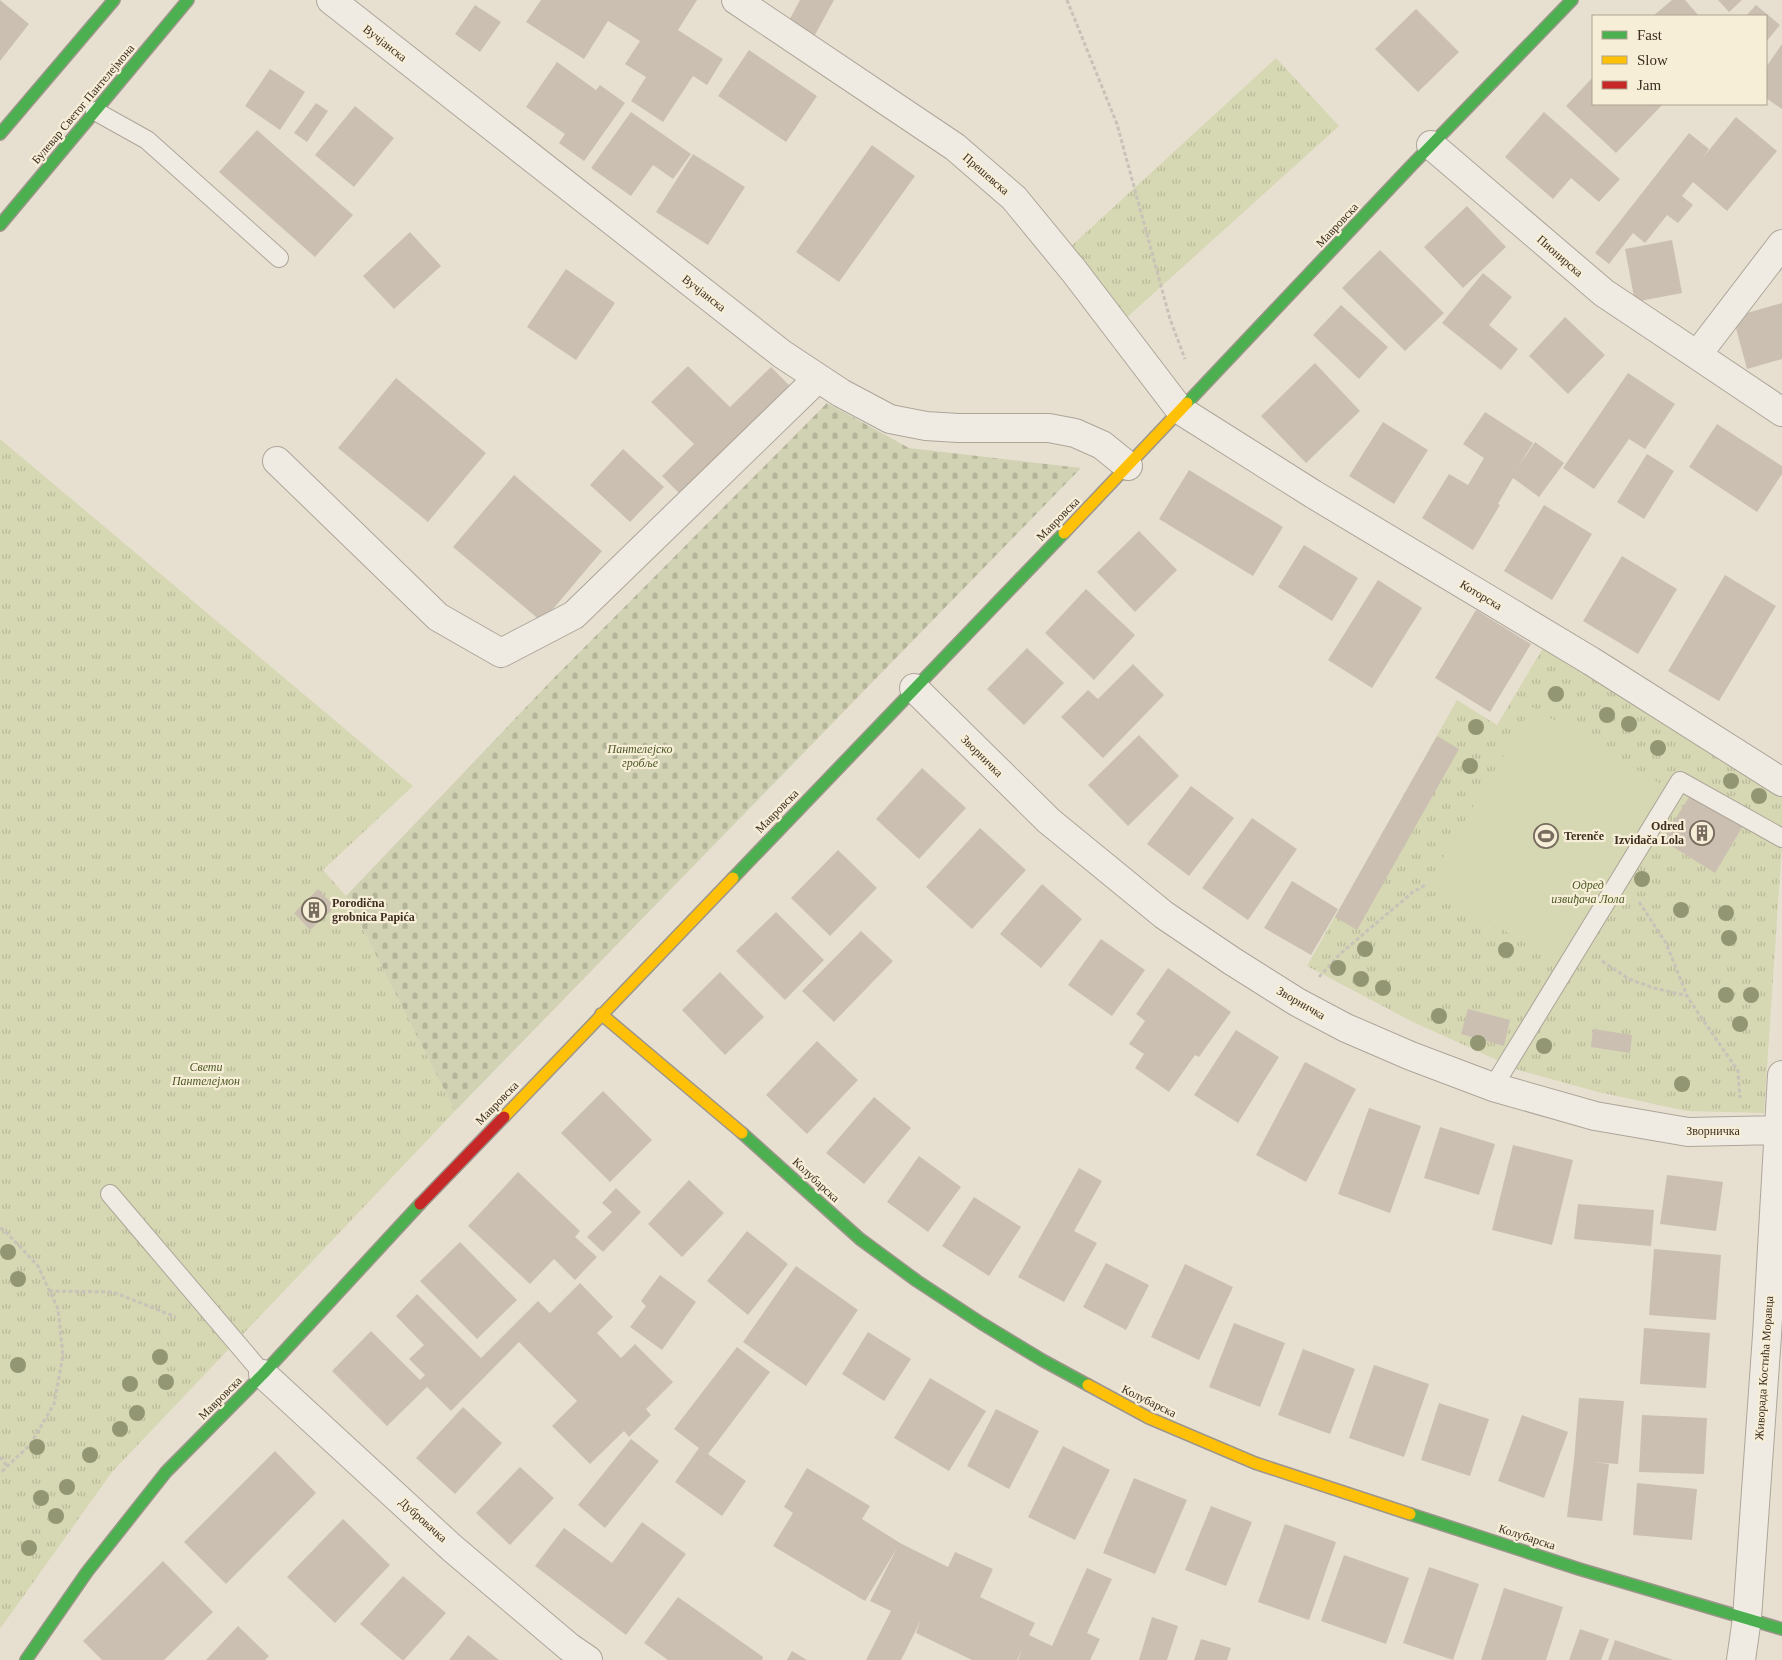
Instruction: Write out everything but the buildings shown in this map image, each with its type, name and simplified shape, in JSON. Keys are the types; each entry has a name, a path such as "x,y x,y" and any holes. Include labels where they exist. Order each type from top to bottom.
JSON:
{"street":[{"path":"0,134 114,0"},
{"name":"Булевар Светог Пантелејмона","path":"0,225 188,0"},
{"name":"Вучјанска","path":"331,0 782,354 841,393 890,418 926,426 1049,428 1075,433 1102,445 1128,466"},
{"name":"Прешевска","path":"736,0 955,147 990,176 1014,198 1074,271 1189,401"},
{"name":"Мавровска","path":"26,1660 86,1572 166,1472 263,1374 394,1231 1128,466 1431,145 1572,0"},
{"name":"Пионирска","path":"1431,145 1604,293 1782,412"},
{"path":"1697,355 1782,244"},
{"path":"277,461 438,617 501,653 574,614 818,378"},
{"name":"Которска","path":"1189,401 1312,494 1591,661 1782,782"},
{"name":"Зворничка","path":"914,688 1049,821 1164,916 1297,1002 1346,1028 1493,1087 1595,1116 1688,1132 1781,1130"},
{"name":"Колубарска","path":"601,1014 770,1157 860,1239 917,1281 981,1324 1148,1418 1255,1463 1580,1569 1782,1629"},
{"name":"Живорада Костића Моравца","path":"1742,1660 1775,1339 1782,1076"},
{"name":"Дубровачка","path":"263,1374 452,1548 569,1647 588,1660"}],"lane":[{"path":"95,111 147,140 279,258"},
{"path":"1493,1087 1680,781 1782,838"},
{"path":"110,1194 263,1374"}],"path":[{"path":"1067,0 1117,124 1170,319 1189,401"},
{"path":"1631,861 1639,903 1666,943 1688,996 1738,1071 1742,1131"},
{"path":"1297,1002 1341,953 1413,892 1427,884"},
{"path":"1579,945 1629,979 1654,988 1688,996"},
{"path":"0,1228 6,1231 38,1266 58,1309 63,1356 54,1404 30,1445 0,1473"},
{"path":"49,1291 112,1292 177,1317"},
{"path":"0,1457 8,1467"}],"green space":[{"path":"1276,58 1339,126 1123,321 1069,248"},
{"name":"Пантелејско гробље","path":"827,403 909,448 1081,468 455,1111 346,896 551,681"},
{"name":"Свети Пантелејмон","path":"0,439 413,786 323,870 346,896 455,1111 112,1472 0,1629"},
{"name":"Одред извиђача Лола","path":"1546,643 1782,782 1782,845 1764,1113 1687,1111 1598,1092 1519,1070 1413,1022 1307,966 1457,700 1497,725"},
{"name":"Terenče","path":"1532,707 1666,787 1560,964 1427,884"}],"traffic: fast":[{"path":"0,134 114,0"},
{"path":"0,225 188,0"},
{"path":"1187,403 1410,167 1572,0"},
{"path":"733,878 1064,533"},
{"path":"742,1133 860,1239 917,1281 981,1323 1088,1385"},
{"path":"26,1660 87,1572 166,1472 263,1374 420,1204"},
{"path":"1410,1514 1579,1569 1782,1629"}],"traffic: slow":[{"path":"1064,533 1187,403"},
{"path":"504,1117 733,878"},
{"path":"601,1014 742,1133"},
{"path":"1088,1385 1149,1418 1255,1463 1410,1514"}],"traffic: jam":[{"path":"420,1204 504,1117"}],"place":[{"name":"Odred Izviđača Lola","path":"1702,833"},
{"name":"Terenče","path":"1546,836"},
{"name":"Porodična grobnica Papića","path":"314,910"}]}
